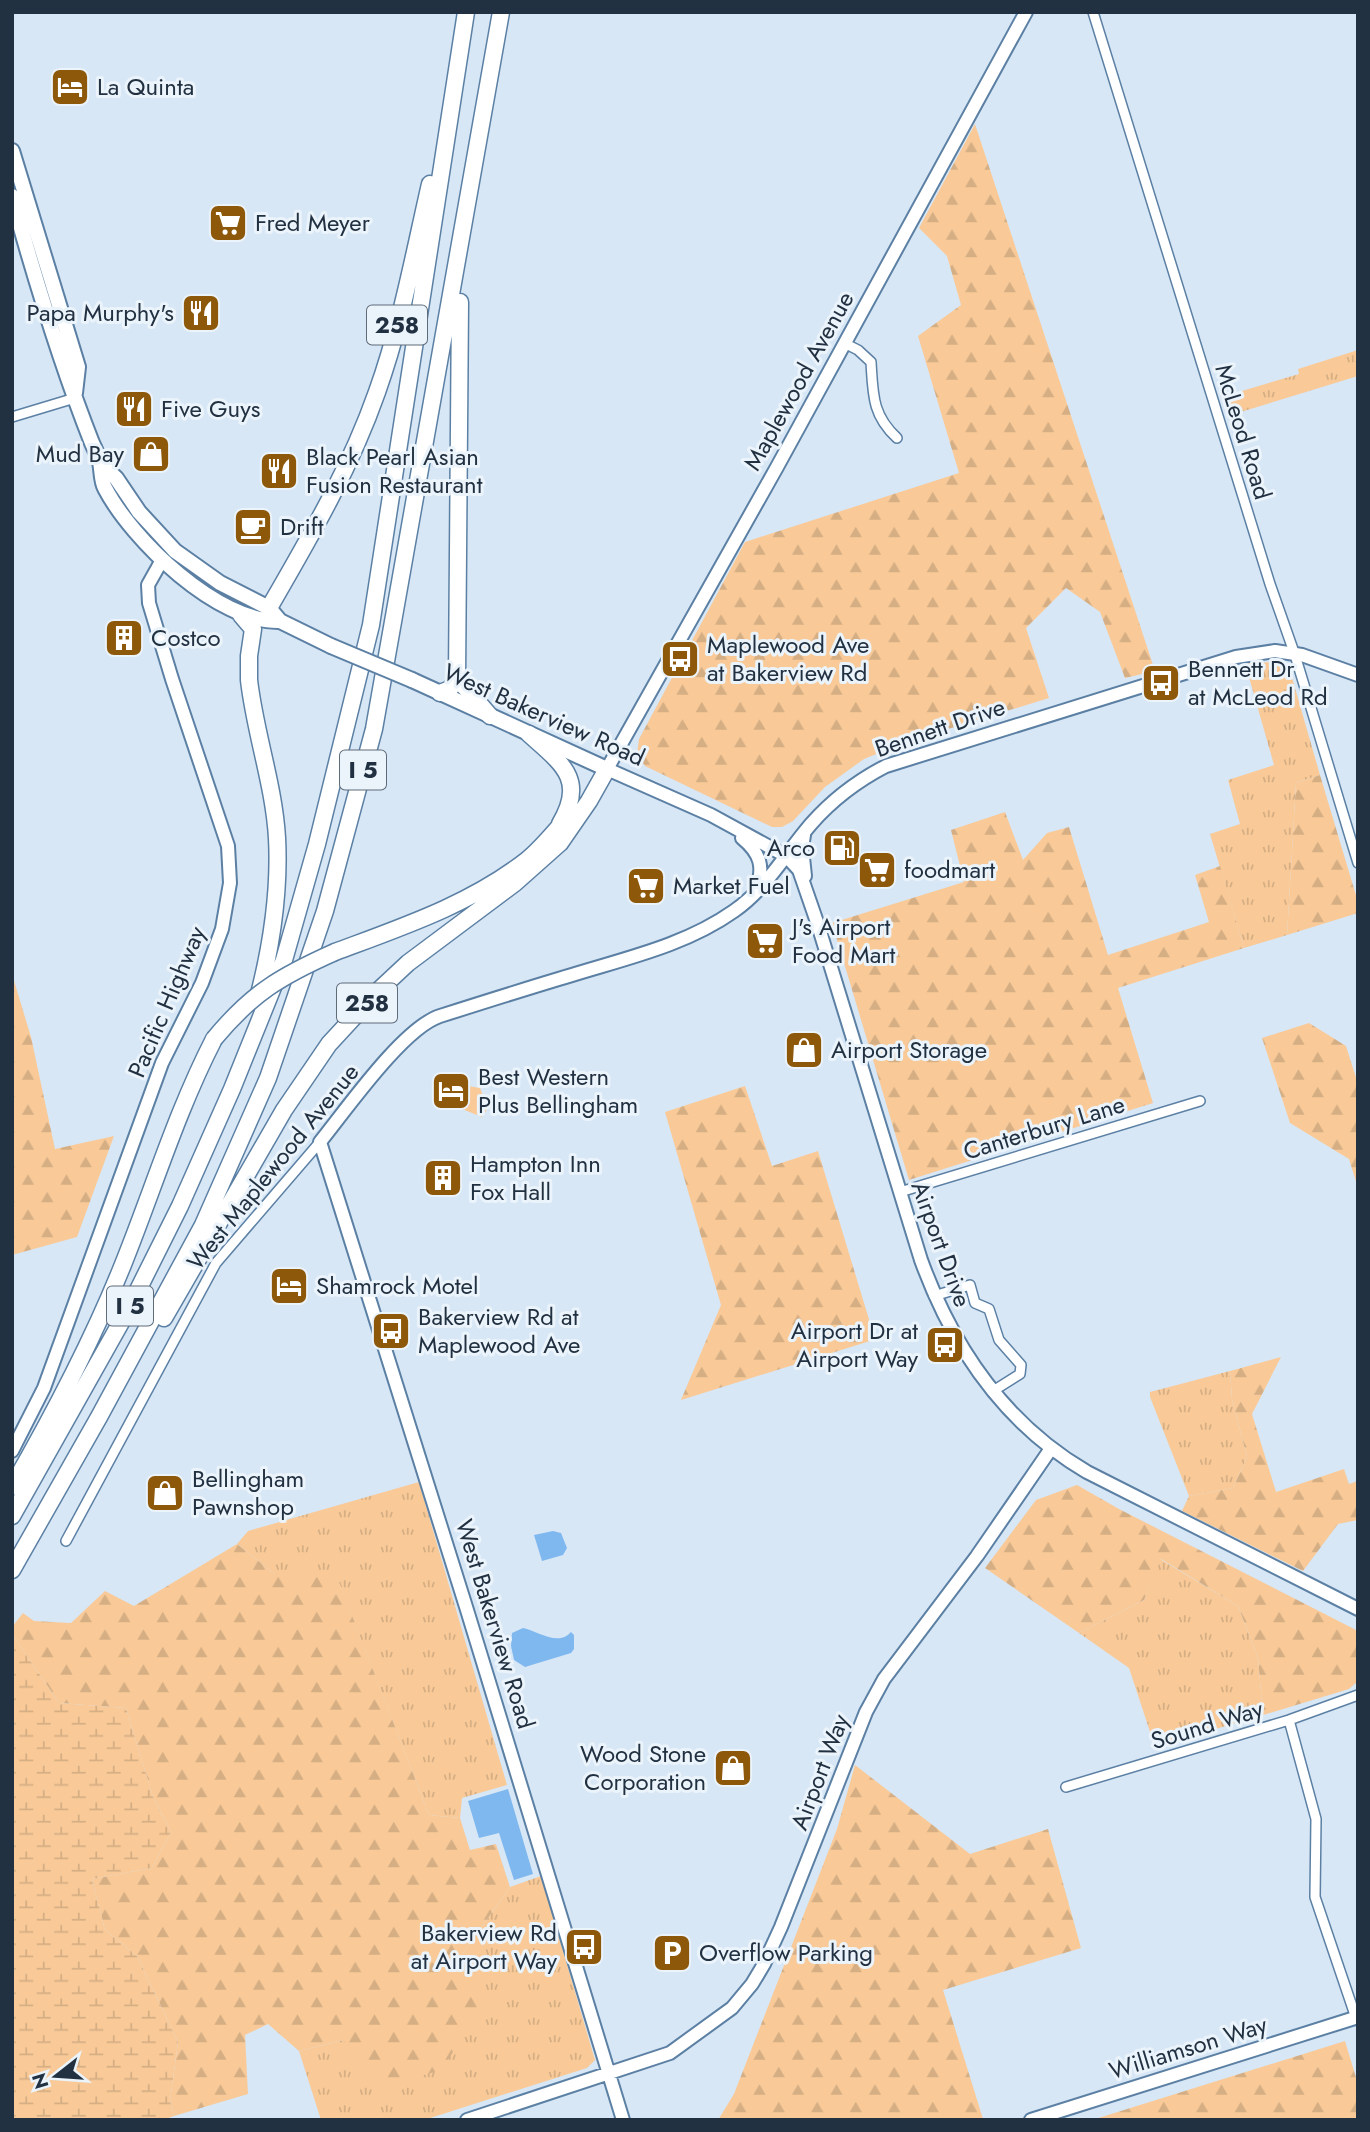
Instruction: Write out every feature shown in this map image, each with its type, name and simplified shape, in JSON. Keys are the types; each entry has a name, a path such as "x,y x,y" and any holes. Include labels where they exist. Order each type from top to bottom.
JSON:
{"highway":[{"name":"I 5","path":"12,1516 129,1308 180,1206 232,1089 284,960 317,844 371,625 466,12"},
{"name":"I 5","path":"12,1570 99,1417 203,1224 268,1078 325,912 374,729 501,12"},
{"name":"258","path":"269,608 323,514 362,432 377,391 400,314 460,52"},
{"path":"440,693 450,689 457,678 458,312 491,80"},
{"path":"232,1089 269,955 277,874 275,826 249,680 253,629 242,615"},
{"path":"457,678 490,716"},
{"path":"528,734 565,769 570,781 573,796 569,810 558,828"},
{"name":"258","path":"99,1417 148,1345 284,1110 329,1044 408,963 515,883 559,843 589,801 607,769"},
{"path":"12,1487 91,1341 190,1086 214,1039 232,1017 255,996 290,972 423,919 504,877 530,858 607,769"}],"main road":[{"name":"West Bakerview Road","path":"12,151 18,191 78,367 75,398 100,463 103,486 128,523 162,560 192,584 242,615 263,621 280,621"},
{"path":"12,170 18,191"},
{"name":"West Bakerview Road","path":"100,463 116,478 156,531 175,551 220,583 269,608 280,621 607,769"}],"street":[{"name":"Maplewood Avenue","path":"607,769 1026,12"},
{"name":"McLeod Road","path":"1093,12 1358,863"},
{"path":"844,343 858,350 871,362 873,397 883,425 897,438"},
{"path":"12,417 75,398"},
{"name":"Pacific Highway","path":"12,1451 44,1388 162,1063 210,962 222,929 227,901 230,883 228,846 149,603 148,584 162,560"},
{"name":"Bennett Drive","path":"431,1019 682,939 733,912 752,897 808,829 842,793 860,779 886,766 1236,657 1275,651 1316,659 1358,675"},
{"name":"West Bakerview Road","path":"607,769 711,815 786,856"},
{"path":"711,815 757,852 761,871 752,897"},
{"path":"807,893 802,848 808,829"},
{"name":"Airport Drive","path":"786,856 799,870 807,893 934,1296 962,1349 993,1391 1013,1415 1050,1450 1087,1472 1358,1609"},
{"name":"West Maplewood Avenue","path":"66,1541 216,1263 403,1041 431,1019"},
{"name":"Canterbury Lane","path":"900,1192 1200,1101"},
{"name":"West Bakerview Road","path":"320,1142 624,2120"},
{"path":"934,1296 970,1285 975,1303 989,1309 999,1340 1021,1365 1020,1374 993,1391"},
{"name":"Airport Way","path":"467,2120 670,2053 732,2008 752,1984 782,1927 866,1712 884,1679 977,1556 1050,1450"},
{"name":"Sound Way","path":"1066,1787 1289,1720 1358,1695"},
{"path":"1289,1720 1316,1819 1315,1897 1357,2018"},
{"name":"Williamson Way","path":"1031,2120 1357,2018"}],"green space":[{"path":"975,124 1155,671 1125,678 1100,612 1066,588 1026,628 1049,698 906,742 864,759 825,787 793,821 782,827 772,827 645,766 637,754 639,739 745,542 959,473 918,336 961,305 947,256 919,228"},
{"path":"1358,350 1358,376 1231,415 1225,396 1299,374 1298,369"},
{"path":"1280,662 1289,667 1320,775 1296,783 1287,935 1244,948 1210,834 1240,824 1228,780 1274,765 1245,663"},
{"path":"1320,775 1358,902 1358,913 1287,935 1296,783"},
{"path":"1005,812 1023,860 1047,833 1069,827 1108,955 1209,922 1195,875 1220,866 1244,948 1118,988 1153,1103 909,1180 832,923 964,882 951,830"},
{"path":"12,974 31,1037 55,1149 114,1136 77,1237 12,1255"},
{"path":"1309,1023 1346,1046 1358,1084 1358,1188 1349,1159 1290,1123 1262,1038"},
{"path":"468,1086 480,1088 488,1108 482,1117 462,1109"},
{"path":"745,1086 772,1166 818,1151 871,1326 870,1341 681,1400 721,1305 665,1112"},
{"path":"1281,1357 1252,1414 1276,1492 1344,1469 1349,1484 1358,1481 1358,1520 1338,1524 1303,1571 1182,1511 1189,1496 1233,1488 1247,1457 1232,1399 1230,1371"},
{"path":"1230,1371 1232,1399 1247,1457 1233,1488 1189,1496 1150,1392"},
{"path":"419,1482 507,1785 462,1798 460,1818 429,1815 336,1575 275,1574 237,1544 248,1531"},
{"path":"1077,1485 1358,1631 1358,1681 1349,1689 1263,1715 1258,1658 1238,1606 1161,1559 1144,1600 1079,1633 985,1568 1036,1500"},
{"path":"237,1544 275,1574 336,1574 429,1815 460,1818 470,1850 496,1844 510,1887 451,1970 485,1999 442,2070 382,2086 343,2040 299,2051 268,2024 245,2035 248,2094 174,2116 170,2101 178,2042 137,1956 105,1930 92,1879 152,1868 171,1832 153,1797 126,1708 59,1703 12,1634 12,1627 23,1613 34,1621 71,1623 105,1591 134,1606"},
{"path":"1160,1559 1238,1606 1258,1658 1263,1715 1155,1747 1129,1668 1079,1633 1144,1600"},
{"path":"12,1634 59,1703 126,1708 153,1797 171,1832 152,1868 92,1879 105,1930 137,1956 178,2042 170,2101 174,2116 163,2120 12,2120"},
{"path":"855,1765 970,1854 1048,1829 1081,1948 943,1990 983,2119 718,2120 734,2094 837,1829"},
{"path":"541,1876 595,2060 587,2068 424,2120 321,2120 299,2051 343,2040 451,1970 510,1887"},
{"path":"1345,2041 1358,2084 1358,2120 1092,2120"}],"water":[{"path":"553,1531 561,1533 567,1548 563,1555 542,1561 534,1535"},
{"path":"523,1628 554,1638 566,1636 571,1632 574,1635 574,1649 571,1653 525,1667 514,1660 511,1646 512,1633"},
{"path":"508,1789 533,1874 514,1880 499,1833 479,1838 468,1801"}],"place":[{"name":"La Quinta","path":"70,87"},
{"name":"Fred Meyer","path":"228,223"},
{"name":"Papa Murphy's","path":"201,313"},
{"name":"Five Guys","path":"134,409"},
{"name":"Mud Bay","path":"151,454"},
{"name":"Black Pearl Asian Fusion Restaurant","path":"279,471"},
{"name":"Drift","path":"253,527"},
{"name":"Costco","path":"124,638"},
{"name":"Maplewood Ave at Bakerview Rd","path":"680,659"},
{"name":"Bennett Dr at McLeod Rd","path":"1161,683"},
{"name":"Arco","path":"842,848"},
{"name":"foodmart","path":"877,870"},
{"name":"Market Fuel","path":"646,886"},
{"name":"J's Airport Food Mart","path":"765,941"},
{"name":"Airport Storage","path":"804,1050"},
{"name":"Best Western Plus Bellingham","path":"451,1091"},
{"name":"Hampton Inn Fox Hall","path":"443,1178"},
{"name":"Shamrock Motel","path":"289,1286"},
{"name":"Bakerview Rd at Maplewood Ave","path":"391,1331"},
{"name":"Airport Dr at Airport Way","path":"945,1345"},
{"name":"Bellingham Pawnshop","path":"165,1493"},
{"name":"Wood Stone Corporation","path":"733,1768"},
{"name":"Bakerview Rd at Airport Way","path":"584,1947"},
{"name":"Overflow Parking","path":"672,1953"}]}
